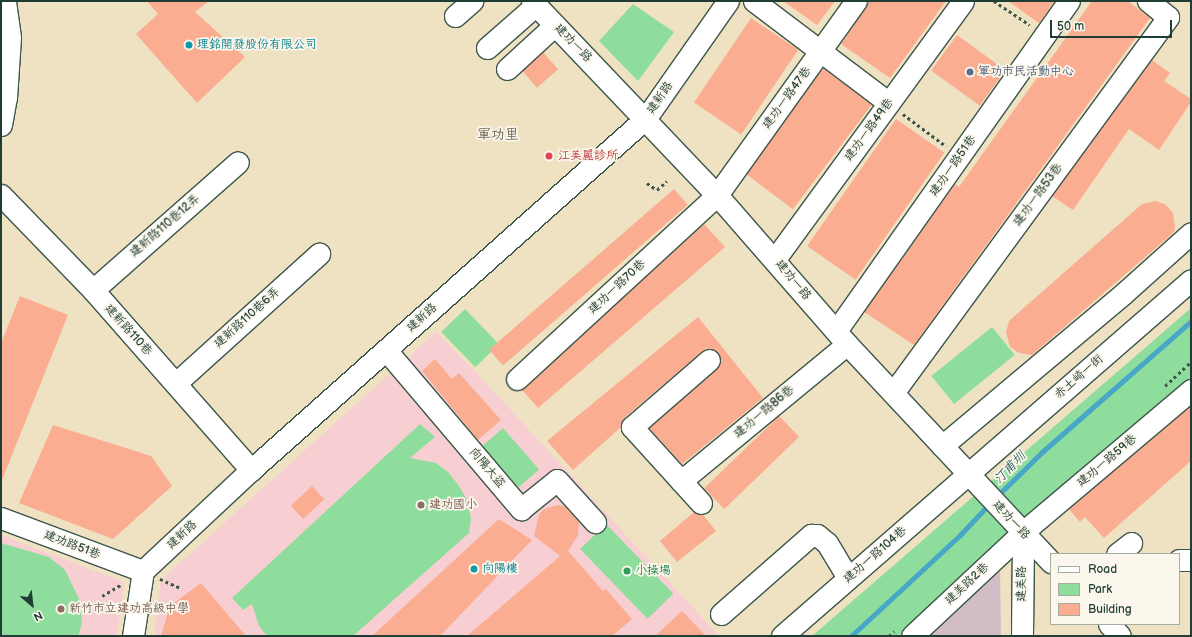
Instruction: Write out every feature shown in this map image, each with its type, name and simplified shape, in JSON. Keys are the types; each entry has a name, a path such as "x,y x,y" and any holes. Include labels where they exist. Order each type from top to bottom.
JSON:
{"street":[{"path":"1,125 10,37 5,1"},
{"path":"455,16 472,1"},
{"name":"建新路","path":"143,572 251,470 646,118 728,1"},
{"path":"754,1 889,103"},
{"name":"建功一路47巷","path":"717,194 856,1"},
{"name":"建功一路49巷","path":"775,259 963,1"},
{"name":"建功一路51巷","path":"842,338 960,157 1069,1"},
{"name":"建功一路53巷","path":"893,393 1168,17 1148,1"},
{"path":"487,48 534,3"},
{"name":"建功一路","path":"534,3 646,118 717,194 842,338 1050,561"},
{"path":"507,69 555,25"},
{"name":"建新路110巷12弄","path":"93,290 238,162"},
{"name":"建功一路70巷","path":"517,380 717,194"},
{"name":"建新路110巷","path":"1,195 93,290 251,470"},
{"path":"942,446 1123,294 1191,233"},
{"name":"建新路110巷6弄","path":"176,383 319,254"},
{"name":"赤土崎一街","path":"968,473 1191,280"},
{"path":"1123,294 1144,320"},
{"name":"建功一路86巷","path":"681,481 842,338"},
{"name":"向陽大盜","path":"386,350 521,509 557,480 595,522"},
{"path":"701,503 632,427 709,360"},
{"name":"建功一路59巷","path":"1018,528 1191,390"},
{"name":"建功一路104巷","path":"782,636 968,473"},
{"name":"建功路51巷","path":"1,518 143,572"},
{"name":"建美路2巷","path":"912,636 1018,528"},
{"name":"建美路","path":"1018,528 1022,636"},
{"path":"721,614 811,535 817,536 827,543 848,578"},
{"path":"1180,560 1191,560"},
{"path":"132,636 143,572"},
{"path":"1110,625 1120,636"}],"path":[{"path":"994,1 1045,35"},
{"path":"889,103 960,157"},
{"path":"647,183 657,190 667,181"}],"shaded area":[{"name":"建功國小","path":"436,332 474,370 719,636 154,636 161,580"},
{"name":"新竹市立建功高級中學","path":"1,535 124,582 117,636 1,636"},
{"path":"1000,567 1001,636 922,636"}],"green space":[{"path":"633,4 674,32 638,81 599,41"},
{"path":"1191,308 1191,385 898,636 812,636"},
{"path":"465,309 499,344 475,367 441,332"},
{"path":"992,327 1015,355 954,404 931,376"},
{"path":"420,424 435,437 410,458 436,463 448,472 466,498 471,518 469,533 353,636 267,636 259,626 252,604 243,610 232,598"},
{"path":"503,428 539,470 516,489 480,448"},
{"name":"小操場","path":"606,524 673,594 647,619 580,549"},
{"name":"新竹市立建功高級中學","path":"1,543 49,557 65,570 80,601 82,623 78,636 1,636"}],"building":[{"name":"理銘開發股份有限公司","path":"147,1 209,1 195,12 245,57 197,103 136,34 158,14"},
{"path":"783,1 835,1 817,25"},
{"path":"870,1 946,1 890,78 841,44"},
{"path":"1008,1 1054,1 1039,23"},
{"path":"1092,1 1128,1 1150,18 914,345 864,312 955,184 959,187"},
{"path":"751,18 798,50 741,134 694,103"},
{"name":"軍功市民活動中心","path":"957,35 1006,70 980,106 931,71"},
{"path":"543,52 558,69 537,88 522,70"},
{"path":"1152,60 1170,73 1164,81 1191,99 1191,102 1159,150 1129,129 1073,210 1052,196"},
{"path":"823,68 872,105 793,209 744,173"},
{"path":"896,119 944,153 855,280 807,246"},
{"path":"674,189 688,205 503,366 489,350"},
{"path":"1155,201 1165,204 1173,213 1175,228 1173,233 1032,355 1019,353 1010,347 1006,332 1009,321 1142,204"},
{"path":"704,224 725,247 538,408 522,390"},
{"path":"20,296 68,315 2,480 1,343"},
{"path":"698,317 763,398 682,464 649,428 717,369 720,364 718,352 706,348 624,418 620,428 573,470 547,441"},
{"path":"435,359 452,379 459,373 501,420 478,440 422,371"},
{"path":"1191,406 1191,461 1104,538 1085,517 1080,522 1069,509"},
{"path":"779,416 799,437 724,509 704,488"},
{"path":"53,425 151,456 172,486 113,539 19,503"},
{"path":"312,486 324,499 303,519 291,506"},
{"path":"558,505 564,506 579,522 578,535 568,551 603,591 606,589 632,619 612,636 467,636 560,556 534,536 539,515 544,509"},
{"path":"694,512 703,515 716,531 677,562 660,541"},
{"name":"向陽樓","path":"499,519 532,540 440,636 372,636"},
{"path":"201,583 246,636 161,636 170,606"},
{"path":"682,611 706,636 655,636"}],"waterway":[{"name":"汀甫圳","path":"996,497 1042,452 1191,321"},
{"name":"汀甫圳","path":"851,636 960,535 990,503"}],"place":[{"name":"理銘開發股份有限公司","path":"189,45"},
{"name":"軍功市民活動中心","path":"970,72"},
{"name":"江美麗診所","path":"549,156"},
{"name":"建功國小","path":"421,505"},
{"name":"向陽樓","path":"474,569"},
{"name":"小操場","path":"627,571"},
{"name":"新竹市立建功高級中學","path":"61,609"}],"district":[{"name":"軍功里","path":"498,135"}]}
